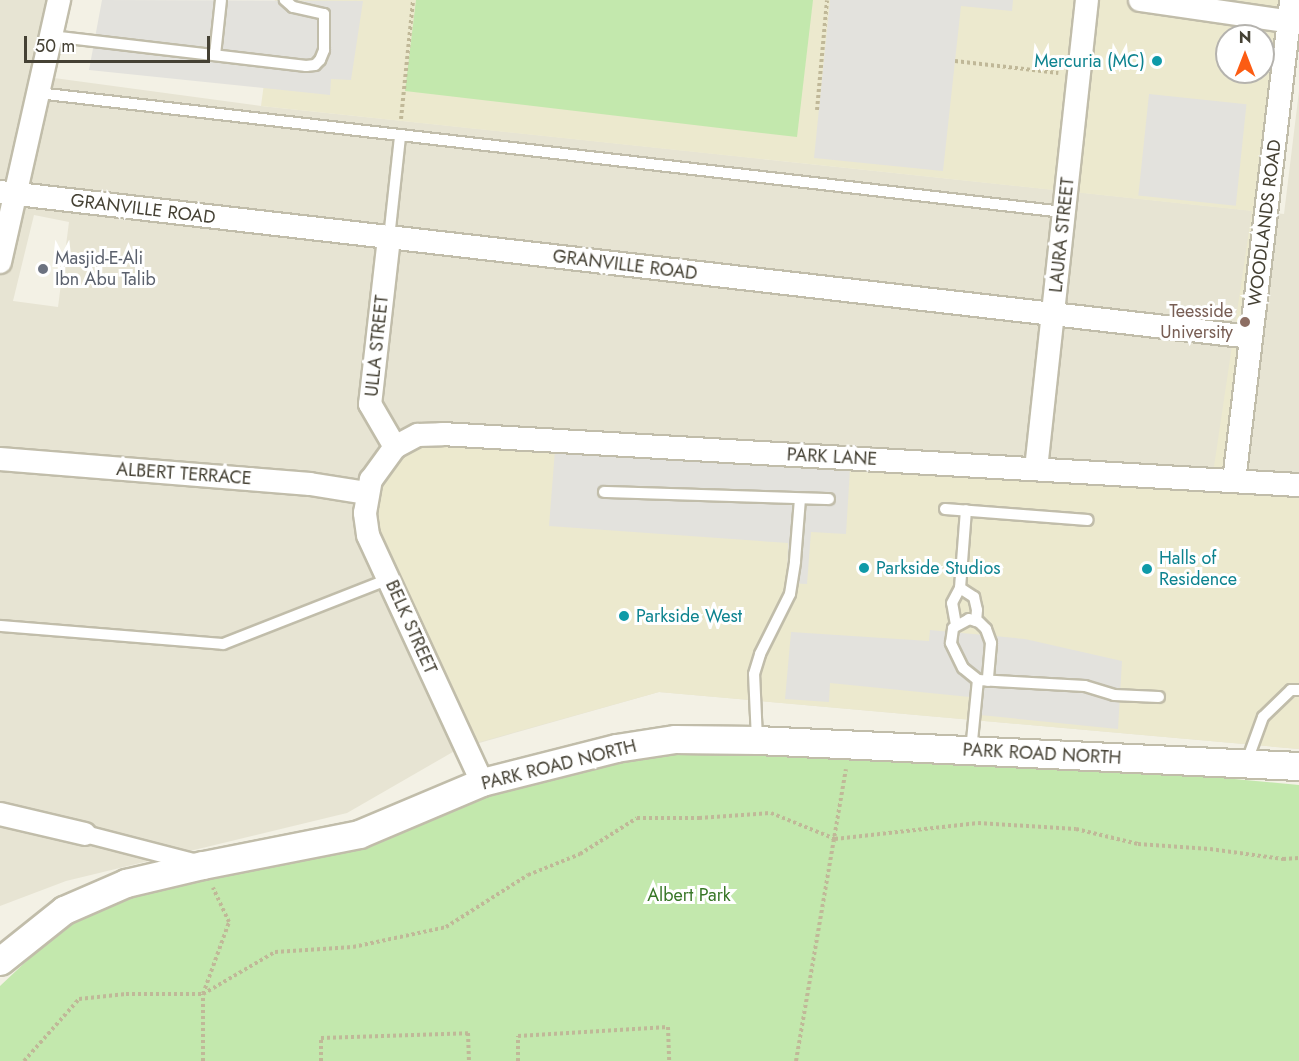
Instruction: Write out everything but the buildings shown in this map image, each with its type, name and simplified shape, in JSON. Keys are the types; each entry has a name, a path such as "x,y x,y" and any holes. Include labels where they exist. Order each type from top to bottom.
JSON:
{"street":[{"path":"0,262 8,193 38,93 59,0"},
{"name":"LAURA STREET","path":"1036,469 1087,0"},
{"path":"1140,0 1293,15"},
{"name":"WOODLANDS ROAD","path":"1234,481 1293,15"},
{"name":"GRANVILLE ROAD","path":"8,193 1251,337"},
{"name":"ULLA STREET","path":"389,238 370,404 395,447"},
{"name":"PARK LANE","path":"378,468 395,447 418,435 442,434 1299,485"},
{"name":"ALBERT TERRACE","path":"0,459 310,484 366,493"},
{"name":"BELK STREET","path":"378,468 366,493 365,513 368,535 482,782"},
{"name":"PARK ROAD NORTH","path":"0,961 64,910 126,884 203,865 359,834 482,782 616,748 675,739 757,740 1299,766"},
{"path":"0,814 203,865"}],"lane":[{"path":"215,55 221,0"},
{"path":"51,36 306,66 320,60 324,50 324,14 293,7 285,0"},
{"path":"38,93 400,137 1065,212"},
{"path":"389,238 400,137"},
{"path":"604,492 829,500"},
{"path":"757,740 754,674 760,654 790,594 800,499"},
{"path":"945,509 1088,520"},
{"path":"966,510 960,588 952,603 956,625 951,637 953,650 963,668 983,680 1085,686 1114,695 1159,698"},
{"path":"0,626 223,644 389,579"},
{"path":"960,588 974,597 977,610 976,621"},
{"path":"956,625 969,619 976,621 986,629 991,643 971,751"},
{"path":"1247,762 1263,717 1291,690 1299,690"}],"path":[{"path":"400,137 413,0"},
{"path":"817,110 827,0"},
{"path":"955,61 1079,75"},
{"path":"796,1061 850,745"},
{"path":"24,1061 79,999 126,994 203,994 275,952 353,947 446,927 528,875 580,855 637,818 699,818 771,813 835,839 978,823 1076,829 1138,844 1210,849 1283,860 1299,858"},
{"path":"203,865 229,922 203,994 203,1061"},
{"path":"518,1061 518,1036 668,1027 669,1061"},
{"path":"321,1061 321,1038 468,1033 469,1061"}],"shaded area":[{"path":"0,0 59,0 54,78 261,106 1284,214 1299,91 1299,749 659,692 458,749 347,813 66,881 0,906","holes":["34,215 69,222 58,307 13,301"]},
{"path":"102,0 363,1 351,80 331,79 330,95 89,70"},
{"name":"Teesside University","path":"275,0 1293,0 1234,480 1299,484 1299,749 659,692 465,746 389,579 371,480 395,447 442,434 1212,480 1252,211 261,106"},
{"path":"830,0 1013,0 1012,11 961,6 943,171 814,158"},
{"path":"1149,94 1246,104 1236,206 1138,195"},
{"path":"555,450 850,469 846,534 811,532 807,584 787,583 788,543 549,526"},
{"path":"930,630 1025,639 1122,661 1118,729 970,714 970,697 830,683 829,702 785,699 791,632 929,641"}],"green space":[{"path":"416,0 813,0 797,137 405,91"},
{"name":"Albert Park","path":"665,726 1299,785 1299,1061 0,1061 0,986 84,907 358,842"}],"place":[{"name":"Mercuria (MC)","path":"1157,61"},
{"name":"Masjid-E-Ali Ibn Abu Talib","path":"43,269"},
{"name":"Teesside University","path":"1245,322"},
{"name":"Parkside Studios","path":"864,568"},
{"name":"Halls of Residence","path":"1147,569"},
{"name":"Parkside West","path":"624,616"}]}
